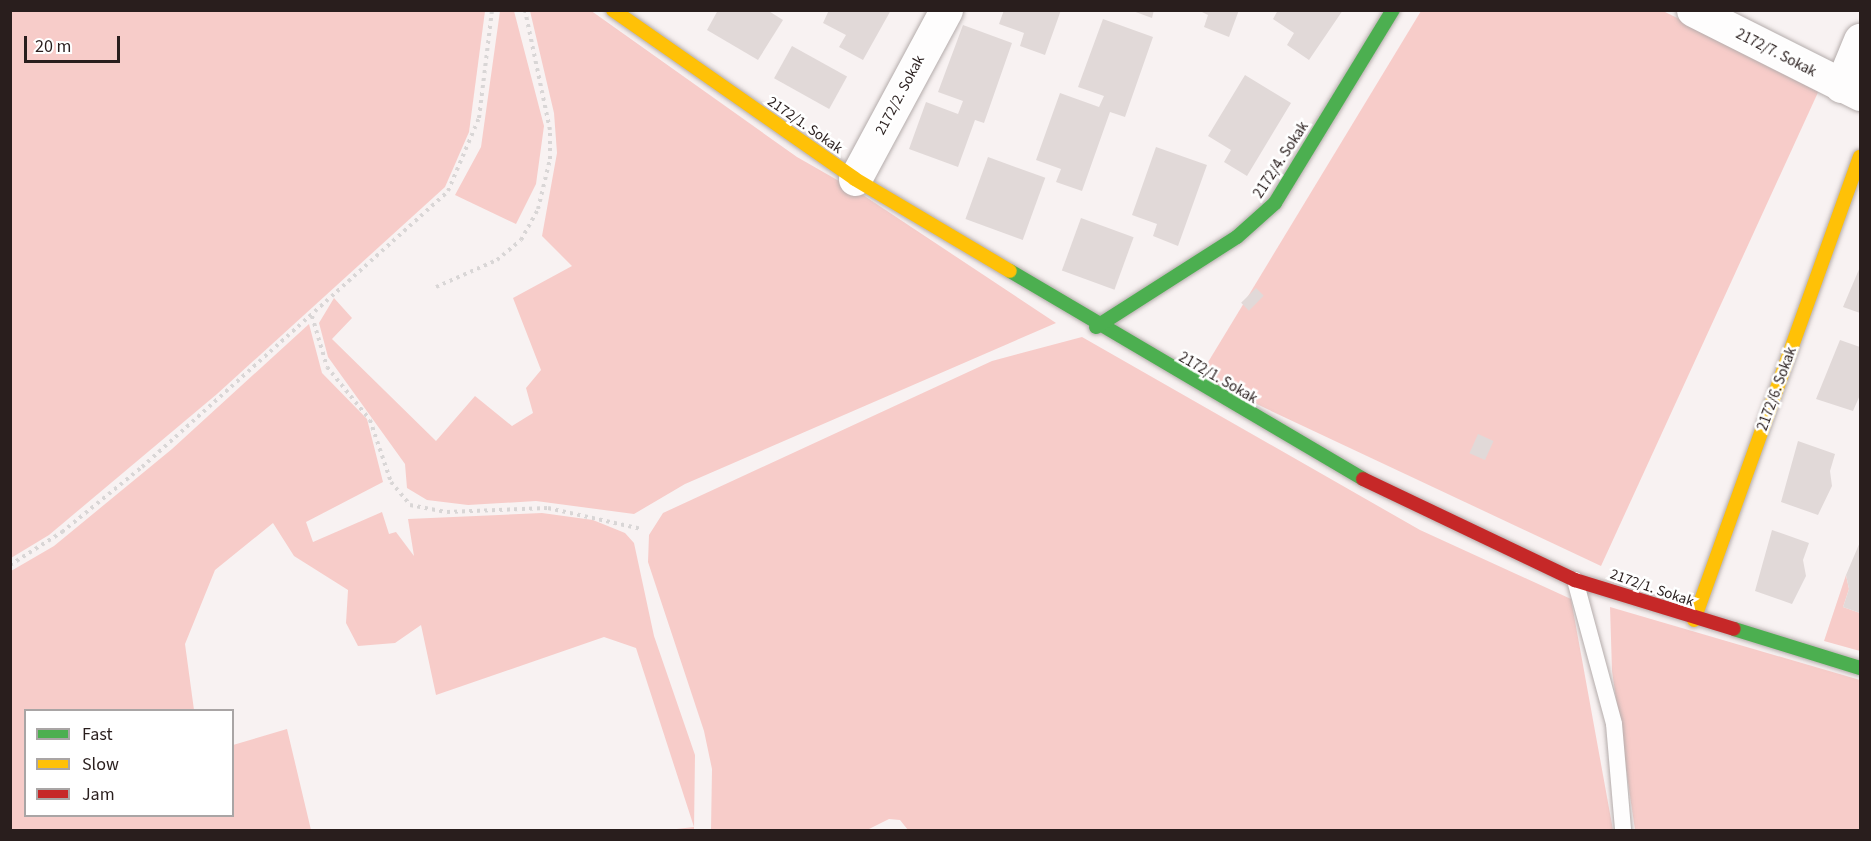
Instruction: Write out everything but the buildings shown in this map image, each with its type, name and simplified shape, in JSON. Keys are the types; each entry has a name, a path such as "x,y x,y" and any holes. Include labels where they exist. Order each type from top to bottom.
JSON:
{"street":[{"name":"2172/1. Sokak","path":"613,10 855,179 1096,327 1353,475 1575,579 1694,620 1860,668"},
{"name":"2172/2. Sokak","path":"855,179 946,10"},
{"name":"2172/4. Sokak","path":"1096,327 1237,237 1275,203 1393,10"},
{"name":"2172/7. Sokak","path":"1693,10 1851,90"},
{"path":"1851,90 1860,40"},
{"name":"2172/6. Sokak","path":"1694,620 1860,157"}],"lane":[{"path":"1575,579 1614,724 1623,831"}],"path":[{"path":"10,565 62,532 142,467 448,191 479,118 492,10"},
{"path":"436,287 497,260 521,240 538,209 550,159 550,130 525,10"},
{"path":"312,316 327,367 370,420 391,482 410,505 447,512 548,508 642,529"}],"shaded area":[{"path":"590,10 797,157 860,193 1056,323 685,484 634,514 536,501 468,505 427,500 407,488 405,464 328,357 319,323 334,298 352,318 332,339 436,441 475,396 512,426 533,413 526,388 541,370 513,298 572,266 542,236 557,153 554,113 530,11"},
{"path":"10,11 485,11 469,132 445,187 217,394 49,535 11,558"},
{"path":"500,11 514,11 544,126 536,184 516,224 455,195 481,147"},
{"path":"1421,11 1663,11 1820,88 1601,566 1199,377"},
{"path":"309,324 322,373 367,419 383,482 306,522 313,542 382,512 389,534 396,532 414,556 408,519 542,513 593,520 625,533 634,543 654,636 695,755 694,830 668,830 694,827 636,648 604,637 436,695 421,625 395,643 358,646 346,623 348,590 294,556 273,523 215,570 185,644 194,709 24,709 24,817 234,817 234,745 287,729 311,830 11,830 11,571 54,546 172,449"},
{"path":"1082,337 1420,530 1571,599 1613,830 908,830 900,820 889,819 867,830 711,830 712,769 704,731 648,562 649,535 663,513 992,361"},
{"path":"1846,575 1849,589 1843,607 1860,613 1860,651 1824,641"},
{"path":"1610,607 1860,680 1860,830 1635,830 1612,671"}],"traffic: fast":[{"path":"1096,327 1237,237 1275,203 1393,10"},
{"path":"1010,271 1363,479"},
{"path":"1734,629 1860,668"}],"traffic: slow":[{"path":"613,10 855,179 1010,271"},
{"path":"1694,620 1860,157"}],"traffic: jam":[{"path":"1363,479 1575,580 1734,629"}]}
